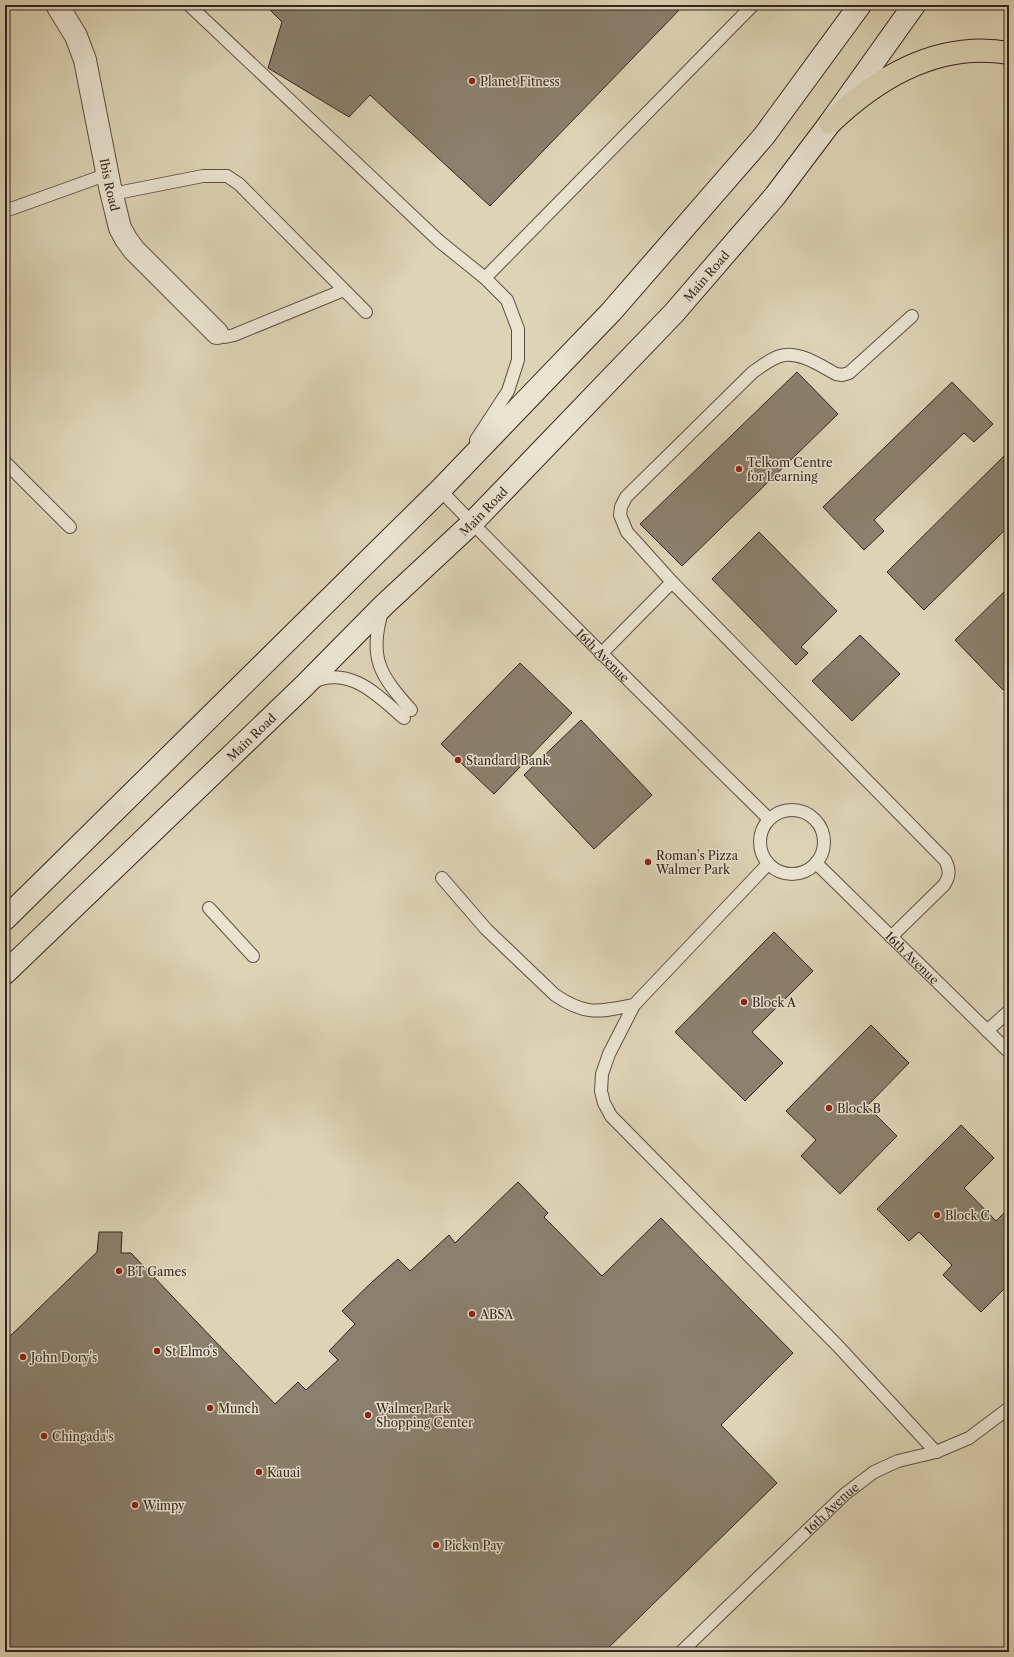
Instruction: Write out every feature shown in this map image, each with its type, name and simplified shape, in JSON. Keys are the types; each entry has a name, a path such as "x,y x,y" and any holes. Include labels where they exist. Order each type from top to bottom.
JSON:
{"main road":[{"name":"Ibis Road","path":"57,5 76,36 85,60 120,228 126,239 218,333"},
{"path":"5,919 440,490 611,312 764,136 860,5"},
{"name":"Main Road","path":"5,973 304,686 384,606 472,522 703,282 775,196 830,123 914,5"},
{"path":"830,123 873,87 921,60 938,55 971,50 1009,53"}],"lane":[{"path":"189,5 438,241 485,278 507,300 518,329 518,360 508,391 490,420 440,490"},
{"path":"485,278 753,5"},
{"path":"5,211 110,184 203,176 228,176 239,184 366,312"},
{"path":"218,333 225,337 234,335 344,290"},
{"path":"891,937 944,885 949,875 949,868 945,860 672,582 623,526 620,515 621,507 626,498 753,372 781,355 795,355 836,374 842,375 849,373 912,316"},
{"path":"5,462 70,527"},
{"name":"16th Avenue","path":"440,490 601,654 769,819"},
{"path":"601,654 672,582"},
{"path":"304,686 326,678 350,679 373,691 408,714 379,664 376,652 377,628 384,606"},
{"path":"796,809 806,812 814,818 824,835 822,855 816,863 808,870 797,874 786,874 776,870 768,864 762,856 760,846 761,832 769,819 782,811 796,809"},
{"name":"16th Avenue","path":"816,863 1009,1052"},
{"path":"768,864 634,1005 609,1054 602,1074 601,1091 611,1116 837,1345 936,1452"},
{"path":"442,878 486,928 555,995 582,1010 598,1012 634,1005"},
{"path":"208,908 253,956"},
{"path":"987,1031 1009,1011"},
{"name":"16th Avenue","path":"681,1652 844,1494 874,1472 898,1461 936,1452 969,1438 1009,1408"}],"building":[{"path":"265,5 684,5 490,206 370,95 349,117 268,68 282,22"},
{"name":"Telkom Centre for Learning","path":"797,372 838,414 682,566 640,524"},
{"path":"952,382 993,424 974,442 964,433 874,520 884,531 864,550 823,507"},
{"path":"1009,451 1009,526 924,610 887,572"},
{"path":"759,532 837,611 801,647 808,653 796,665 712,579"},
{"path":"1009,587 1009,684 1003,690 955,640"},
{"path":"860,635 900,674 852,721 812,681"},
{"path":"520,663 572,713 494,794 441,744"},
{"path":"581,720 652,795 594,849 524,775"},
{"name":"Block A","path":"774,932 813,971 752,1032 783,1063 745,1101 675,1032"},
{"name":"Block B","path":"871,1025 909,1063 867,1106 897,1136 840,1194 801,1156 816,1140 786,1111"},
{"name":"Block C","path":"961,1125 994,1158 964,1188 996,1221 1009,1208 1009,1284 981,1312 943,1275 952,1265 919,1232 909,1241 877,1209"},
{"name":"Walmer Park Shopping Center","path":"518,1182 548,1213 544,1217 602,1276 661,1218 793,1353 721,1425 777,1483 604,1652 5,1651 5,1341 97,1252 99,1232 122,1232 121,1253 131,1253 275,1404 298,1382 306,1390 338,1360 329,1351 355,1324 342,1311 373,1281 398,1259 410,1271 449,1235 455,1243"}],"place":[{"name":"Planet Fitness","path":"472,81"},
{"name":"Telkom Centre for Learning","path":"739,469"},
{"name":"Standard Bank","path":"458,760"},
{"name":"Roman's Pizza Walmer Park","path":"648,862"},
{"name":"Block A","path":"744,1002"},
{"name":"Block B","path":"829,1108"},
{"name":"Block C","path":"937,1215"},
{"name":"BT Games","path":"119,1271"},
{"name":"ABSA","path":"472,1314"},
{"name":"St Elmo's","path":"157,1351"},
{"name":"John Dory's","path":"23,1357"},
{"name":"Munch","path":"210,1408"},
{"name":"Walmer Park Shopping Center","path":"368,1415"},
{"name":"Chingada's","path":"44,1436"},
{"name":"Kauai","path":"259,1472"},
{"name":"Wimpy","path":"135,1505"},
{"name":"Pick n Pay","path":"436,1545"}]}
